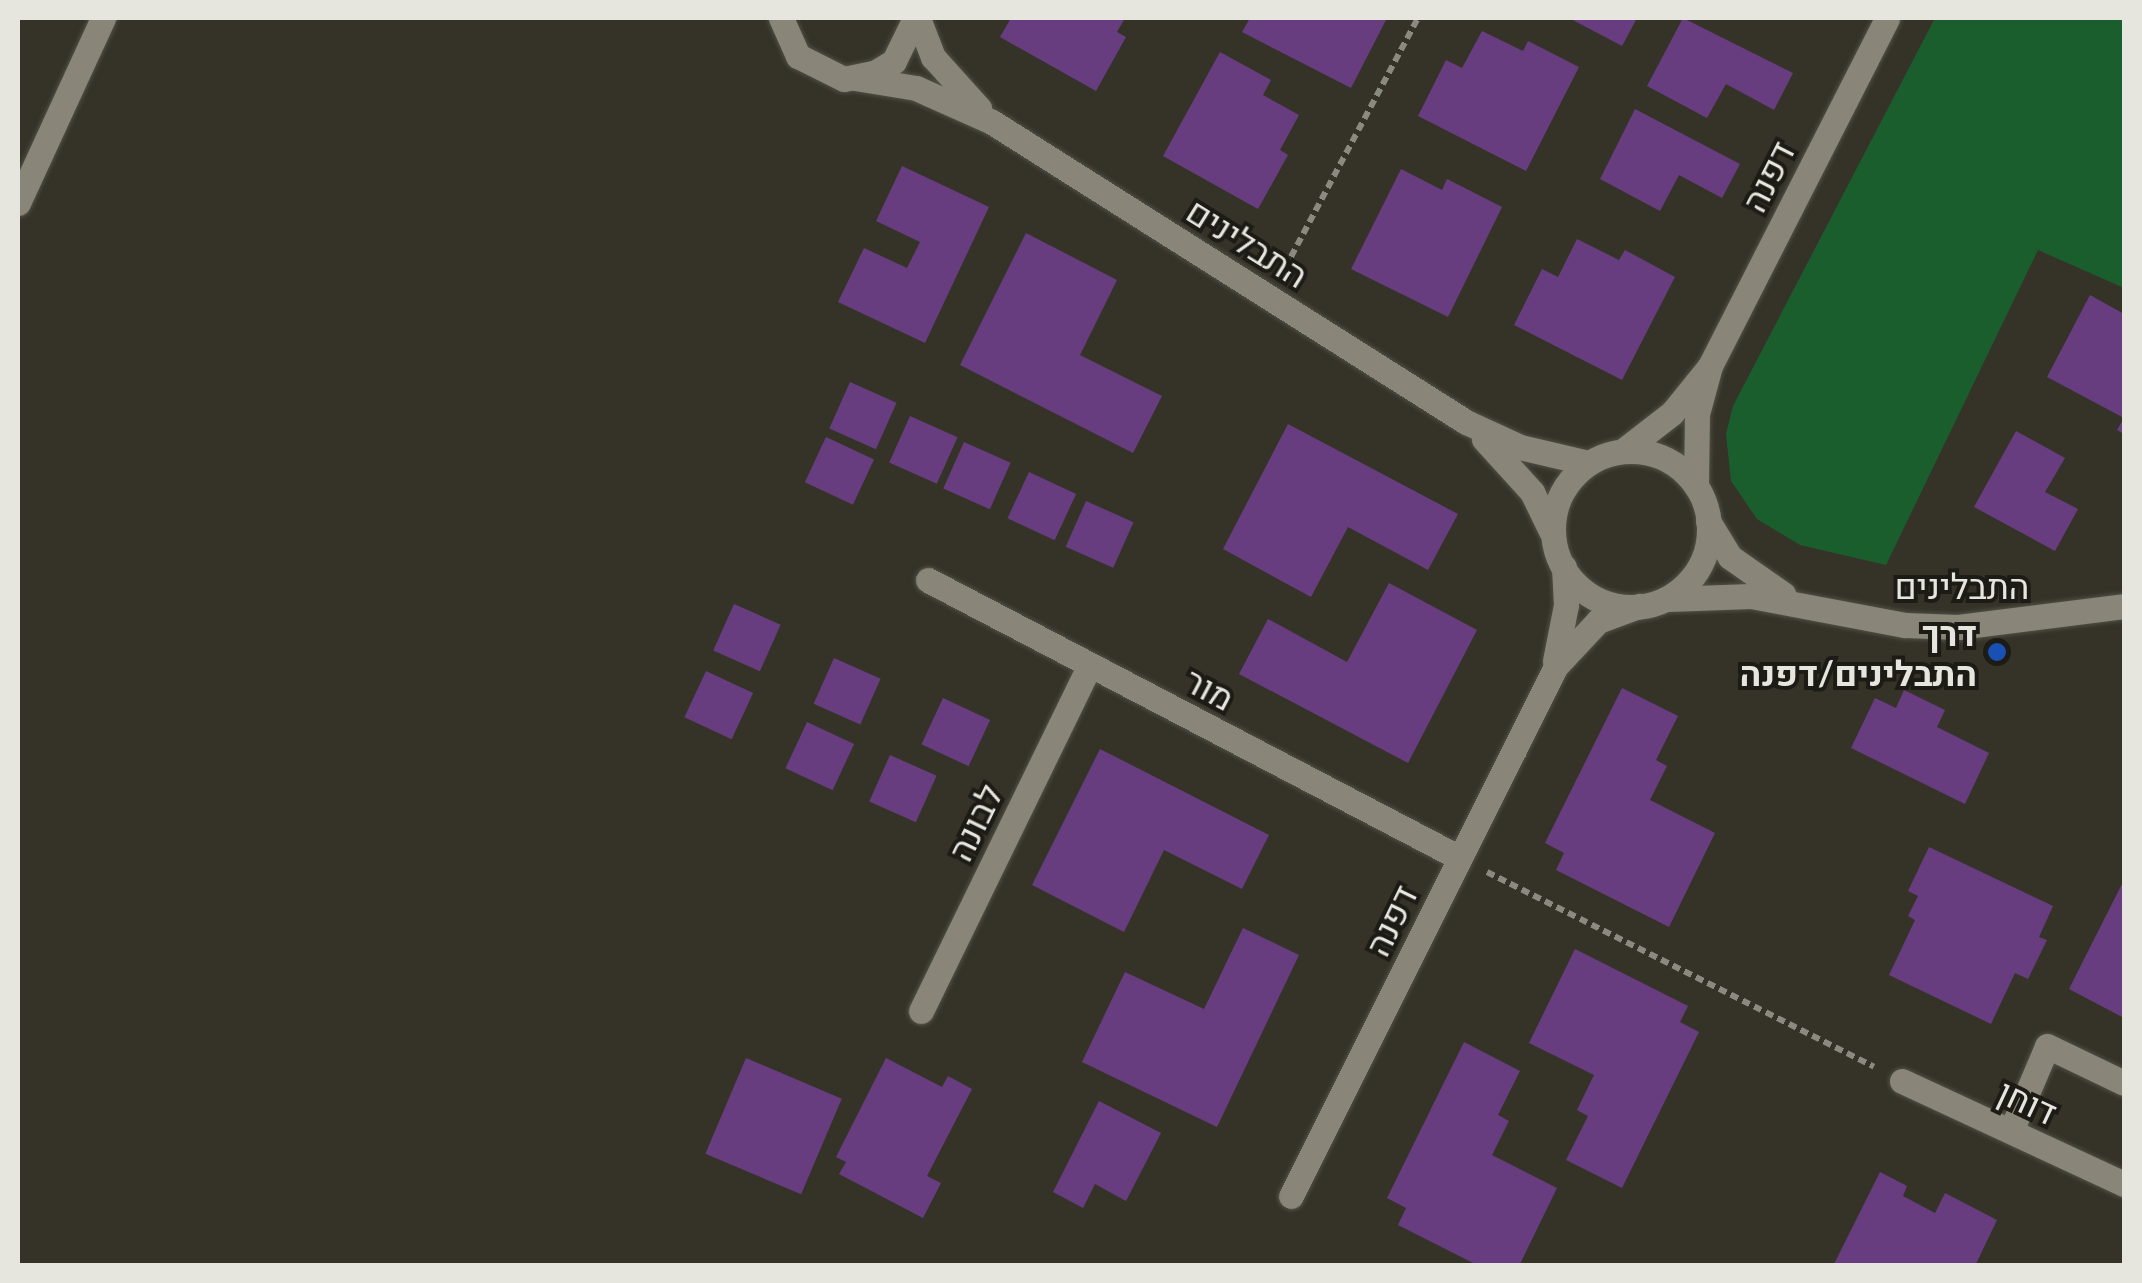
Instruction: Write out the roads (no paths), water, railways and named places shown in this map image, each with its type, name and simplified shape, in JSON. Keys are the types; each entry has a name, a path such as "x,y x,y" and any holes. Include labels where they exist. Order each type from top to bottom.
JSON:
{"street":[{"path":"18,203 102,18"},
{"path":"773,18 791,48"},
{"path":"780,18 791,48"},
{"path":"855,78 894,60 917,18"},
{"name":"התבלינים","path":"917,18 933,56 992,122"},
{"name":"דפנה","path":"1696,486 1696,414 1710,366 1887,18"},
{"name":"התבלינים","path":"791,48 823,74 903,84 992,122 1466,422 1534,452 1588,463"},
{"name":"דפנה","path":"1623,451 1672,413 1710,366"},
{"name":"התבלינים","path":"1466,422 1532,492 1553,536"},
{"path":"1623,451 1670,461 1696,486 1708,521 1698,568 1651,603 1592,596 1564,566 1553,536 1564,489 1588,463 1623,451"},
{"name":"התבלינים","path":"1708,521 1739,566 1801,604"},
{"name":"דפנה","path":"1291,1196 1551,675 1564,625 1564,566"},
{"name":"מור","path":"928,580 1460,858"},
{"name":"התבלינים","path":"1651,603 1725,594 1801,604 1905,625 1958,627 2124,606"},
{"name":"דפנה","path":"1551,675 1590,627 1651,603"},
{"name":"לבונה","path":"921,1010 1090,665"},
{"path":"2011,1132 2046,1046 2124,1083"},
{"name":"דוחן","path":"1902,1081 2124,1184"}],"place":[{"name":"דרך התבלינים/דפנה","path":"1997,652"}]}
